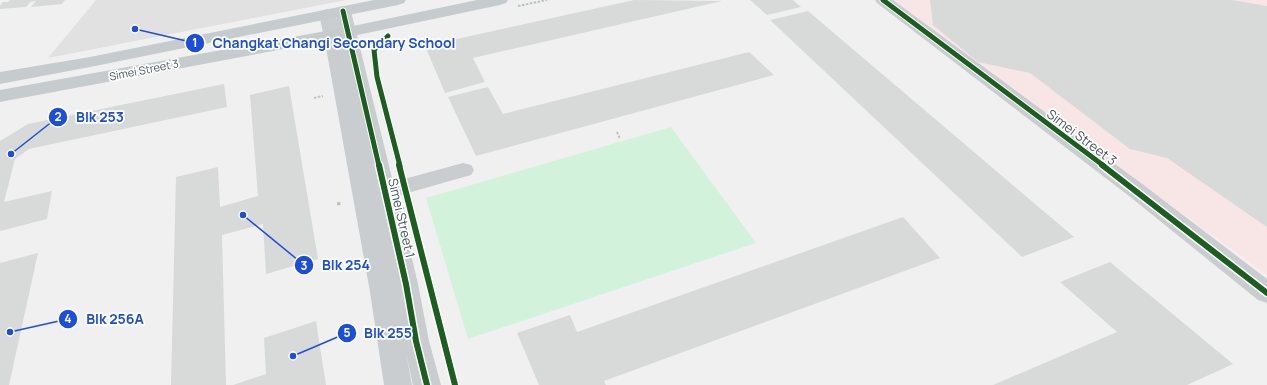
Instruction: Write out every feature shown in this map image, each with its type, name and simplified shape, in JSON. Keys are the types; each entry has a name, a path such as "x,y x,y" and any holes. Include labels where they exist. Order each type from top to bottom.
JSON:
{"main road":[{"name":"Simei Street 3","path":"0,78 90,62 398,0"},
{"name":"Simei Street 3","path":"0,96 340,33 500,0"}],"street":[{"name":"Simei Street 3","path":"883,0 1137,191 1267,293"},
{"name":"Simei Street 1","path":"335,12 375,195 406,284 416,341 427,385"},
{"name":"Simei Street 1","path":"375,195 463,170"},
{"name":"Simei Street 1","path":"375,195 383,292 398,385"}],"path":[{"path":"314,98 322,97"},
{"path":"617,132 620,139"}],"shaded area":[{"path":"96,0 346,0 48,58"},
{"path":"890,0 1267,0 1267,275"}],"green space":[{"path":"671,127 756,243 468,339 426,198"}],"building":[{"path":"10,0 65,0 62,4 31,7 36,1 30,2 26,7 0,9 3,2 8,2"},
{"path":"634,0 722,1 473,58 485,82 445,93 425,46"},
{"path":"750,0 793,0 801,7 767,15"},
{"path":"930,0 1232,0 1267,6 1267,227 1167,158 1130,149 1030,73 978,62 933,25"},
{"path":"808,11 1074,237 1022,257 770,20"},
{"path":"749,52 774,75 476,156 448,97 488,87 503,114"},
{"path":"224,84 227,107 29,149 15,159 4,202 52,191 47,219 0,231 0,141 28,124"},
{"path":"289,86 318,259 266,274 263,224 222,235 226,385 171,385 176,177 218,167 220,207 258,196 250,95"},
{"path":"903,217 940,258 604,381 606,385 539,385 517,333 570,315 577,332"},
{"path":"38,253 9,385 0,385 0,263"},
{"path":"1110,262 1233,364 1187,385 993,385 1117,332 1060,282"},
{"path":"316,321 326,385 233,385 266,374 264,338"}],"cycle path":[{"path":"883,0 1137,191 1267,293"},
{"path":"343,11 406,284 416,341 427,385"},
{"path":"388,36 374,50 377,77 455,385"}],"place":[{"name":"Changkat Changi Secondary School","path":"135,29"},
{"name":"Blk 253","path":"11,154"},
{"name":"Blk 254","path":"243,215"},
{"name":"Blk 256A","path":"10,332"},
{"name":"Blk 255","path":"293,356"}]}
